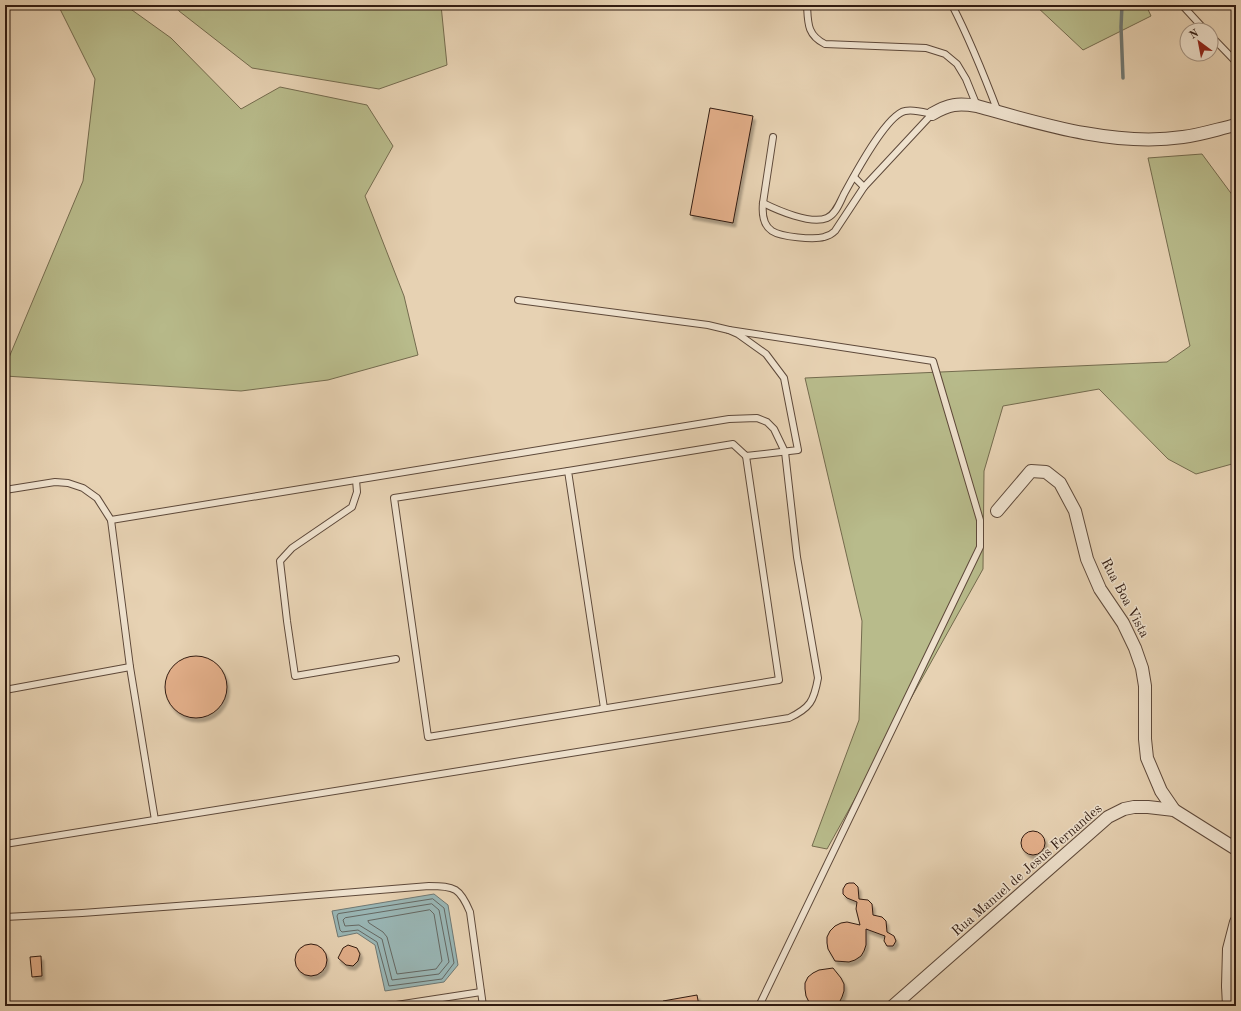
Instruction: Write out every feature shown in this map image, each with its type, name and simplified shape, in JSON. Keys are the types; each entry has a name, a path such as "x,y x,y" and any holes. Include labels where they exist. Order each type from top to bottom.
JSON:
{"street":[{"path":"932,114 950,105 961,103 1089,135 1151,140 1183,137 1236,125"},
{"name":"Rua Boa Vista","path":"997,511 1031,471 1046,472 1060,483 1075,512 1087,559 1100,589 1123,623 1140,661 1145,686 1145,739 1147,758 1161,791 1174,810"},
{"name":"Rua Manuel de Jesus Fernandes","path":"893,1006 1108,817 1124,809 1148,806 1174,810 1236,849"},
{"path":"1229,1006 1229,948 1236,922"},
{"path":"1228,986 1236,996"}],"lane":[{"path":"806,5 810,31 817,40 825,44 926,48 945,54 957,64 966,79 977,106"},
{"path":"952,5 980,63 998,112"},
{"path":"1182,5 1198,22"},
{"path":"1219,44 1236,62"},
{"path":"763,203 789,214 819,220 827,218 832,214 882,130 895,116 904,111 911,110 932,114"},
{"path":"773,137 762,212 764,220 772,231 779,234 817,239 829,236 835,231 864,187 932,114"},
{"path":"854,177 864,187"},
{"path":"518,300 708,325 729,330 933,361 980,520 980,547 760,1006"},
{"path":"729,330 738,334 766,354 784,378 798,450 746,456"},
{"path":"5,844 789,718 802,712 810,705 815,694 818,678 797,557 785,452 774,430 767,422 757,418 728,419 111,520"},
{"path":"733,444 746,456 779,680 428,737 394,498 568,472 733,444"},
{"path":"568,472 604,708"},
{"path":"356,480 357,492 352,507 292,548 280,561 286,621 295,676 396,659"},
{"path":"5,490 55,482 68,483 83,488 97,498 111,520 130,667 155,820"},
{"path":"5,690 130,667"},
{"path":"5,917 82,913 429,886 446,886 456,890 464,898 470,912 483,1006"},
{"path":"390,1006 481,992"}],"green space":[{"path":"58,5 125,5 171,38 241,109 280,87 367,105 393,146 365,196 404,296 418,355 328,380 241,391 5,376 5,367 83,181 95,79"},
{"path":"177,5 441,5 447,65 379,89 252,68 179,11"},
{"path":"1035,5 1146,5 1151,16 1083,50"},
{"path":"1202,154 1236,200 1236,458 1232,464 1196,474 1168,459 1099,389 1003,406 984,471 983,569 827,849 812,846 859,720 862,621 805,378 1167,362 1190,346 1148,158"}],"water":[{"path":"434,894 448,905 458,965 444,982 385,991 375,945 357,933 338,937 332,911"}],"building":[{"path":"710,108 753,116 733,223 690,215"},
{"path":"196,656 208,659 218,665 224,675 227,687 224,699 218,709 208,715 196,718 184,715 174,709 168,699 165,687 168,675 174,665 184,659"},
{"path":"1033,831 1038,832 1044,838 1044,848 1038,854 1033,855 1028,854 1022,848 1021,843 1022,838 1028,832"},
{"path":"854,883 858,887 859,899 868,900 872,904 873,915 882,917 886,921 887,932 894,936 896,941 893,946 887,946 884,941 885,936 866,929 866,945 861,956 849,962 835,961 828,949 827,943 827,937 830,931 841,923 847,922 860,925 856,909 857,902 847,898 843,894 843,889 846,884"},
{"path":"308,944 314,944 323,948 327,960 323,972 314,976 308,976 299,972 295,963 295,957 299,948"},
{"path":"348,945 357,948 360,954 358,961 353,966 346,965 338,958 343,948"},
{"path":"41,956 42,976 32,977 30,957"},
{"path":"833,968 844,984 844,991 839,1003 834,1006 814,1006 809,1002 806,996 805,983 808,977 819,970"},
{"path":"697,995 699,1006 663,1006 663,1001"}],"waterway":[{"path":"1122,5 1121,27 1123,78"}]}
